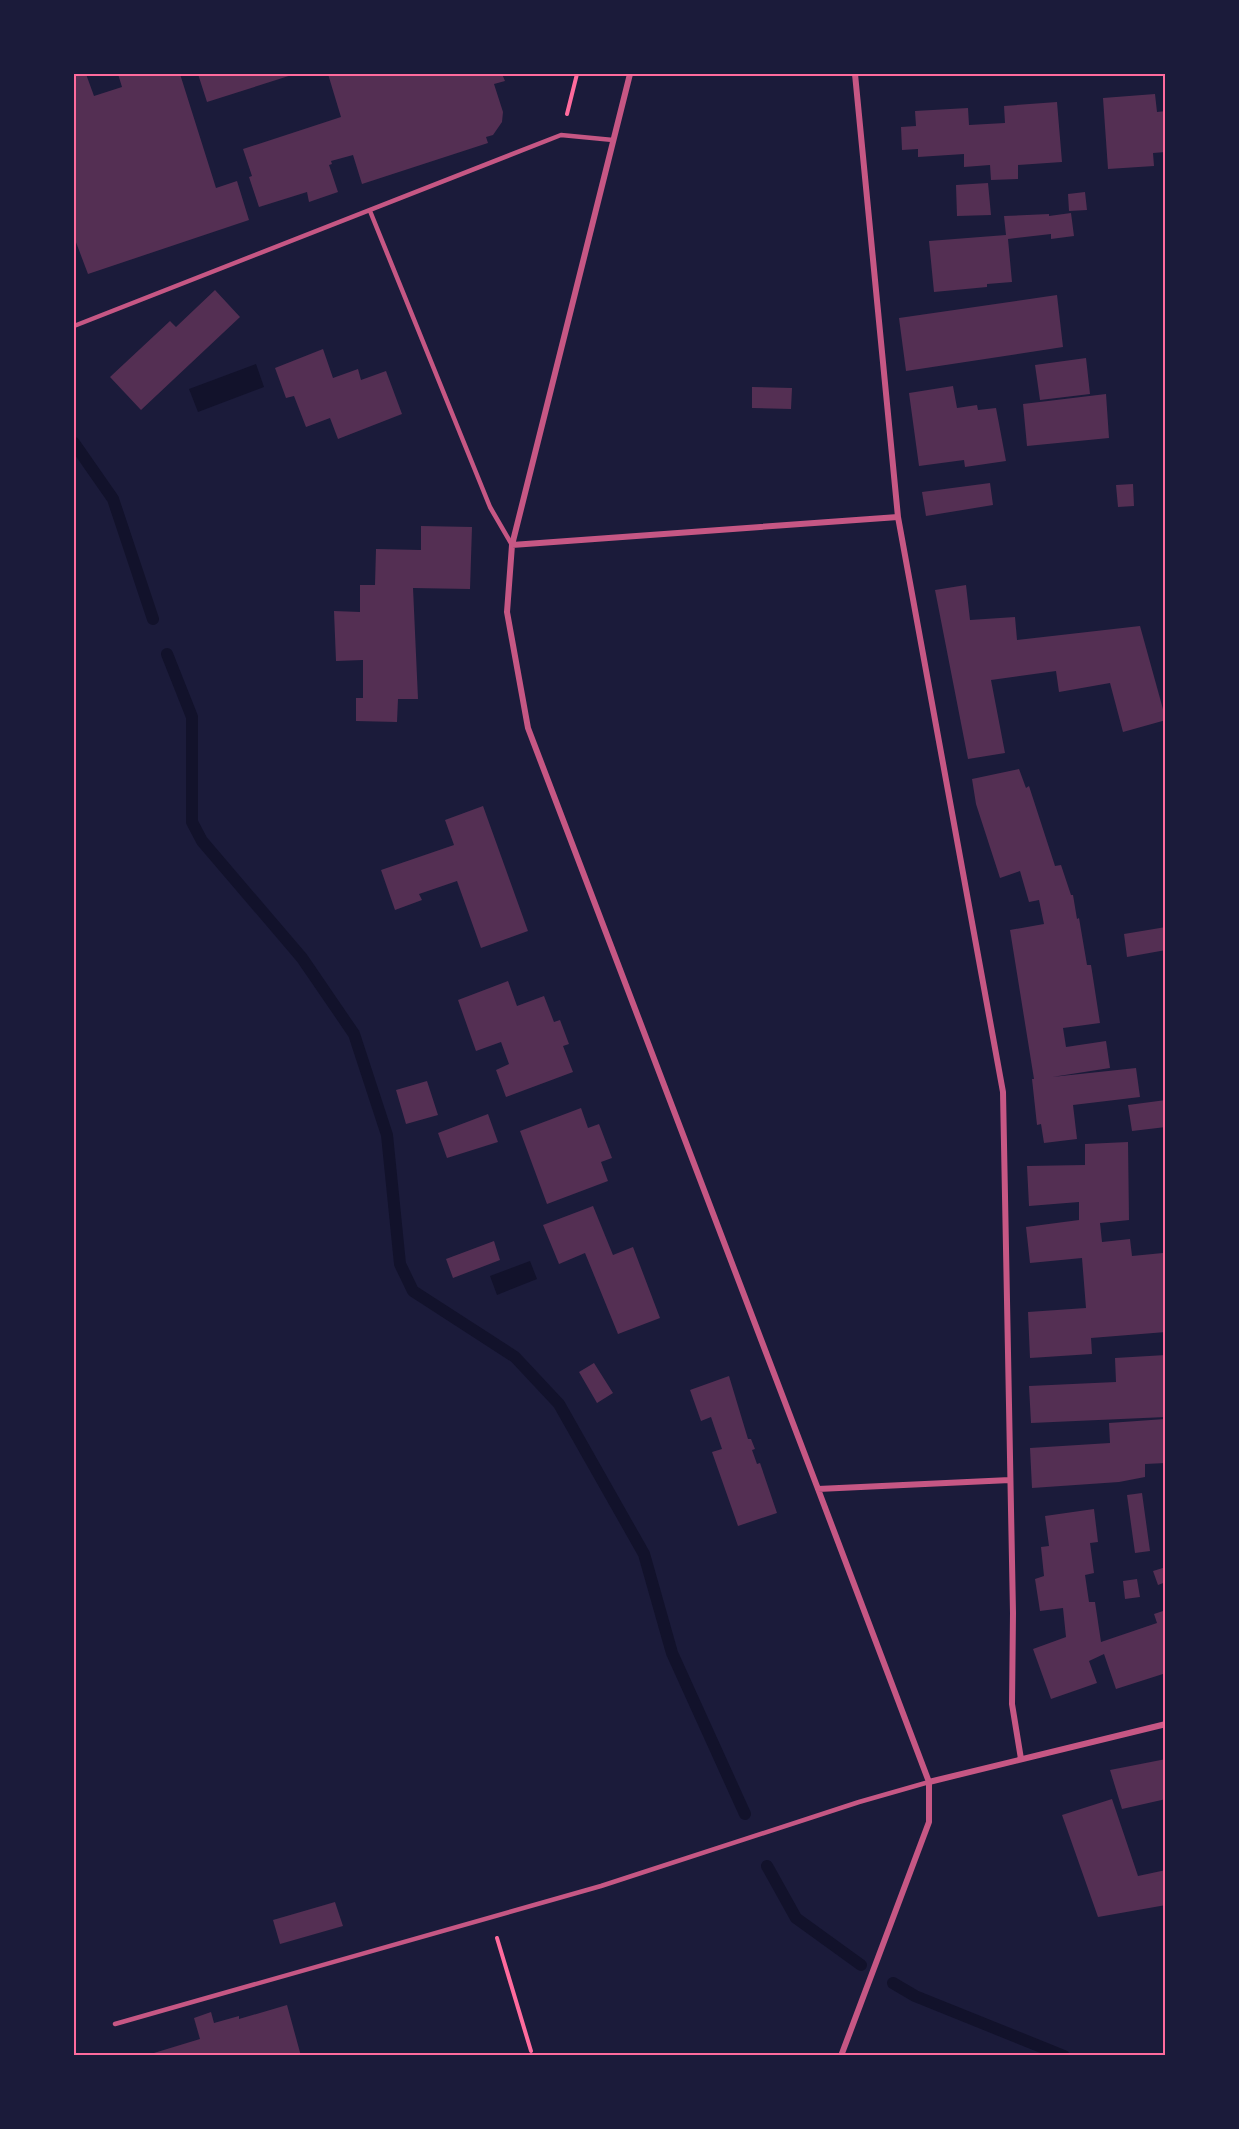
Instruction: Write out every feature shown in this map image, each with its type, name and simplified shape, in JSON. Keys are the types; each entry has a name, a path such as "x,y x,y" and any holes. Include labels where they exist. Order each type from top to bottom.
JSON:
{"street":[{"path":"630,74 512,545 507,612 528,728 929,1782 929,1822 841,2055"},
{"path":"855,74 898,518 1003,1092 1013,1613 1012,1704 1021,1759"},
{"path":"512,545 898,518"},
{"path":"818,1489 1010,1480"},
{"path":"929,1782 1166,1724"}],"lane":[{"path":"74,326 561,135 614,140"},
{"path":"370,211 490,507 512,545"},
{"path":"115,2024 601,1886 859,1802 929,1782"}],"path":[{"path":"561,135 577,74"},
{"path":"491,1917 531,2050"}],"shaded area":[{"path":"256,364 264,387 198,412 189,389"},
{"path":"530,1261 537,1279 497,1295 490,1276"}],"building":[{"path":"74,74 86,74 94,96 122,87 118,74 180,74 216,188 237,181 249,220 88,274 74,237"},
{"path":"198,74 295,74 207,102"},
{"path":"328,74 502,74 505,81 494,84 503,112 502,122 493,135 486,137 488,143 362,184 353,155 331,161 332,164 329,165 338,192 309,202 307,192 259,207 243,149 341,117"},
{"path":"1155,94 1157,112 1166,111 1166,152 1153,153 1154,166 1108,169 1103,98"},
{"path":"1057,102 1062,162 1018,165 1018,179 991,180 990,165 964,167 964,154 918,157 918,149 902,150 901,127 916,126 915,111 968,108 969,125 1005,123 1004,106"},
{"path":"988,183 991,215 957,216 956,185"},
{"path":"1085,192 1087,210 1069,211 1068,194"},
{"path":"1071,213 1074,236 1051,239 1051,234 1008,239 1012,282 934,292 929,241 1006,235 1004,216 1049,214 1049,216"},
{"path":"215,290 240,317 141,410 110,377 170,321 176,327"},
{"path":"1057,295 1063,347 906,371 899,318"},
{"path":"323,349 333,378 358,369 361,380 386,371 402,414 338,439 330,418 306,427 294,396 286,398 275,368"},
{"path":"1086,358 1090,394 1040,400 1035,365"},
{"path":"953,386 957,408 977,405 978,410 996,408 1006,461 965,467 964,460 919,466 909,393"},
{"path":"752,387 792,388 791,409 752,408"},
{"path":"1106,394 1109,438 1027,446 1023,404"},
{"path":"990,483 993,505 926,516 922,492"},
{"path":"1133,484 1134,506 1118,507 1116,485"},
{"path":"421,526 472,527 470,589 413,588 418,699 398,699 397,722 356,721 356,698 363,698 363,660 336,661 334,611 360,612 360,585 375,585 376,549 421,550"},
{"path":"966,585 970,620 1015,617 1017,640 1140,626 1166,720 1123,732 1110,683 1059,692 1056,671 991,680 1005,753 968,759 935,590"},
{"path":"1019,769 1026,788 1029,786 1055,866 1061,865 1071,895 1073,895 1087,965 1091,965 1100,1023 1063,1028 1066,1047 1106,1041 1110,1068 1052,1077 1136,1068 1140,1097 1073,1105 1077,1139 1044,1143 1041,1124 1037,1125 1032,1079 1034,1079 1010,930 1044,924 1039,900 1029,902 1020,871 1000,878 976,804 972,779"},
{"path":"483,806 528,931 481,948 457,881 419,894 422,900 395,910 381,870 454,845 445,820"},
{"path":"1166,927 1166,950 1127,957 1124,934"},
{"path":"508,981 517,1006 544,996 554,1022 560,1020 569,1044 563,1046 573,1072 506,1097 496,1070 509,1064 501,1042 476,1051 458,1000"},
{"path":"427,1081 438,1115 406,1124 396,1090"},
{"path":"1166,1100 1166,1127 1132,1131 1128,1105"},
{"path":"581,1108 588,1128 599,1124 612,1158 601,1162 608,1181 547,1204 520,1131"},
{"path":"488,1114 498,1142 447,1158 438,1133"},
{"path":"1128,1142 1129,1220 1100,1223 1102,1242 1130,1239 1132,1256 1163,1253 1166,1282 1166,1332 1091,1338 1092,1354 1030,1358 1028,1312 1086,1308 1082,1258 1030,1263 1026,1227 1079,1220 1079,1202 1029,1206 1027,1166 1085,1165 1085,1144"},
{"path":"593,1206 613,1255 633,1247 660,1318 618,1334 585,1253 559,1264 543,1225"},
{"path":"494,1241 500,1260 453,1278 446,1259"},
{"path":"1166,1355 1166,1417 1031,1423 1029,1386 1116,1382 1115,1358"},
{"path":"594,1363 613,1393 597,1403 579,1372"},
{"path":"729,1376 748,1439 751,1439 755,1449 752,1450 757,1464 760,1463 777,1513 738,1526 712,1452 722,1449 711,1417 701,1421 690,1390"},
{"path":"1165,1419 1166,1463 1145,1464 1145,1477 1119,1482 1032,1488 1030,1448 1110,1443 1109,1423"},
{"path":"1142,1493 1150,1551 1135,1553 1127,1495"},
{"path":"1094,1509 1098,1542 1090,1543 1094,1573 1085,1575 1089,1602 1095,1602 1101,1642 1157,1623 1154,1614 1166,1610 1166,1673 1116,1689 1104,1654 1089,1661 1097,1683 1051,1699 1033,1649 1066,1637 1063,1608 1040,1611 1035,1579 1044,1576 1041,1547 1049,1546 1045,1516"},
{"path":"1166,1567 1166,1582 1158,1585 1153,1571"},
{"path":"1137,1579 1140,1597 1125,1599 1123,1581"},
{"path":"1166,1759 1166,1799 1122,1809 1110,1770"},
{"path":"1112,1799 1138,1876 1166,1870 1166,1905 1098,1917 1062,1815"},
{"path":"335,1902 343,1926 280,1944 273,1920"},
{"path":"287,2005 301,2056 144,2056 200,2039 194,2018 211,2012 214,2023 239,2016 239,2019"}],"waterway":[{"path":"74,443 113,499 153,619"},
{"path":"167,654 192,717 192,822 202,841 302,958 354,1034 387,1135 400,1264 413,1291 515,1357 559,1404 644,1554 672,1653 745,1814"},
{"path":"767,1866 796,1918 861,1965"},
{"path":"893,1983 915,1996 1064,2056"}]}
